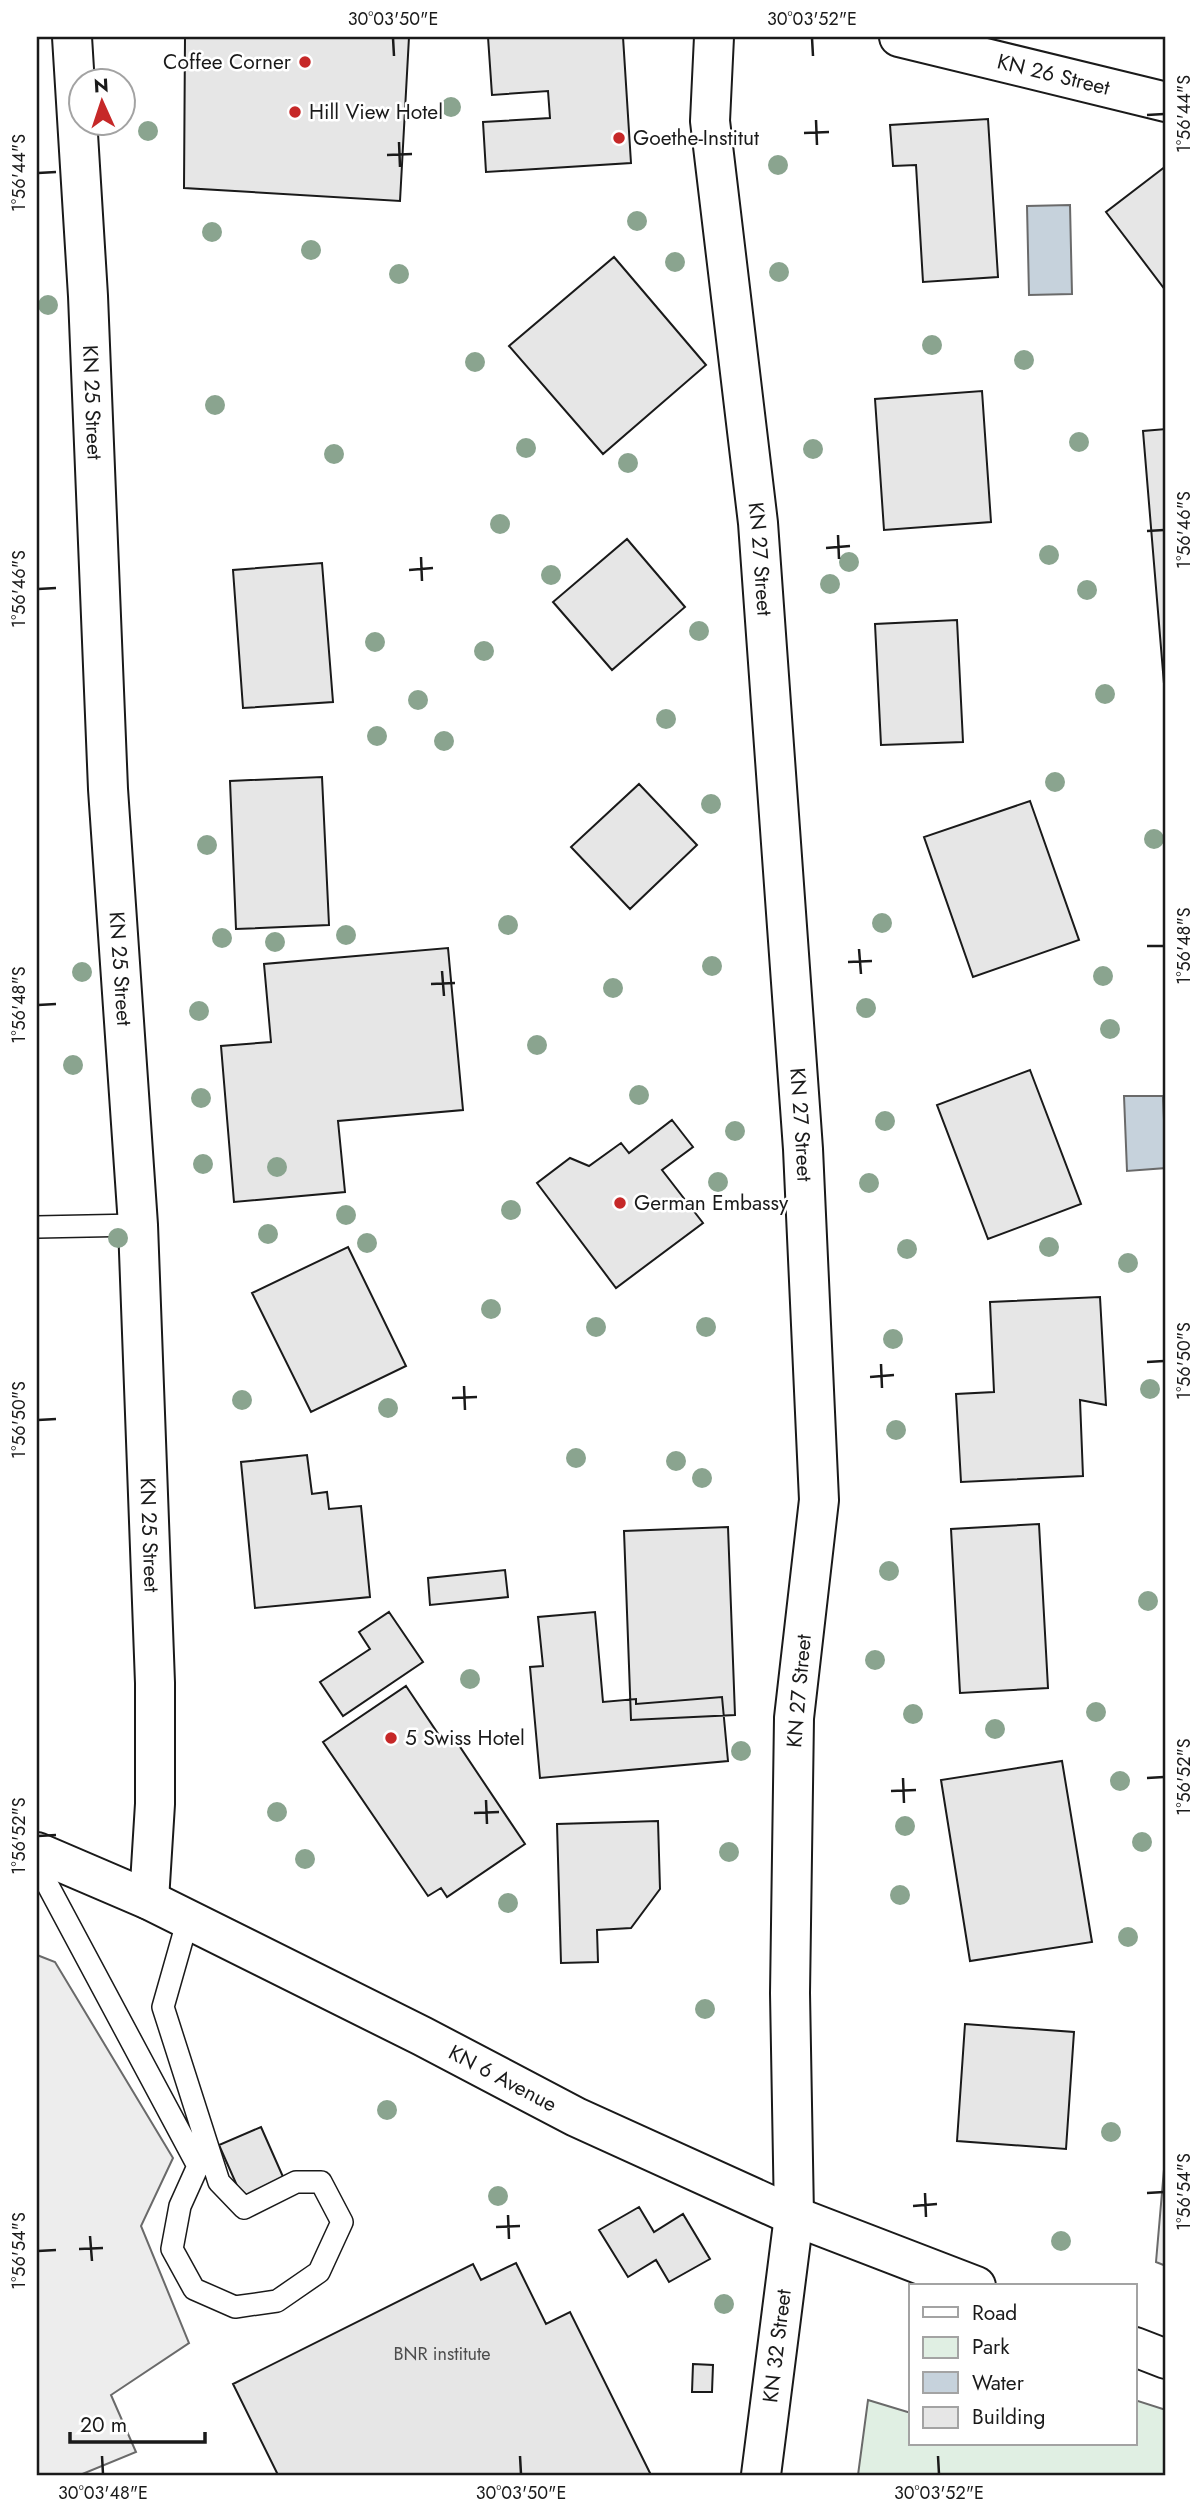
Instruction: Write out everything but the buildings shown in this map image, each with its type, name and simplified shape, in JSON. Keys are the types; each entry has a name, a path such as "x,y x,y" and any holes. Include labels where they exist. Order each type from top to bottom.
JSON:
{"street":[{"name":"KN 25 Street","path":"72,37 89,310 108,789 138,1225 155,1683 155,1804 149,1900"},
{"name":"KN 27 Street","path":"714,37 710,121 758,523 803,1149 819,1500 794,1718 789,1993 794,2216"},
{"name":"KN 26 Street","path":"899,37 1166,102"},
{"name":"KN 6 Avenue","path":"37,1852 188,1919 422,2036 576,2118 794,2216 971,2284"},
{"name":"KN 32 Street","path":"761,2475 794,2216"},
{"path":"1136,2347 1166,2359"}],"lane":[{"path":"37,1227 138,1225"},
{"path":"37,1865 198,2166 180,2206 172,2249 188,2279 194,2289 235,2307 277,2301 319,2272 342,2222 321,2182 296,2182 244,2208 219,2182 163,2007 188,1919"}],"green space":[{"path":"868,2400 909,2412 909,2446 1136,2446 1136,2400 1166,2410 1166,2475 858,2475"}],"shaded area":[{"path":"37,1955 55,1962 173,2158 141,2226 189,2343 111,2395 136,2452 80,2475 37,2475"},
{"path":"1166,2146 1166,2266 1156,2262"}],"water":[{"path":"1070,205 1072,294 1029,295 1027,206"},
{"path":"1124,1096 1163,1096 1166,1168 1127,1171"}],"place":[{"name":"Coffee Corner","path":"305,62"},
{"name":"Hill View Hotel","path":"295,112"},
{"name":"Goethe-Institut","path":"619,138"},
{"name":"German Embassy","path":"620,1203"},
{"name":"5 Swiss Hotel","path":"391,1738"}]}
